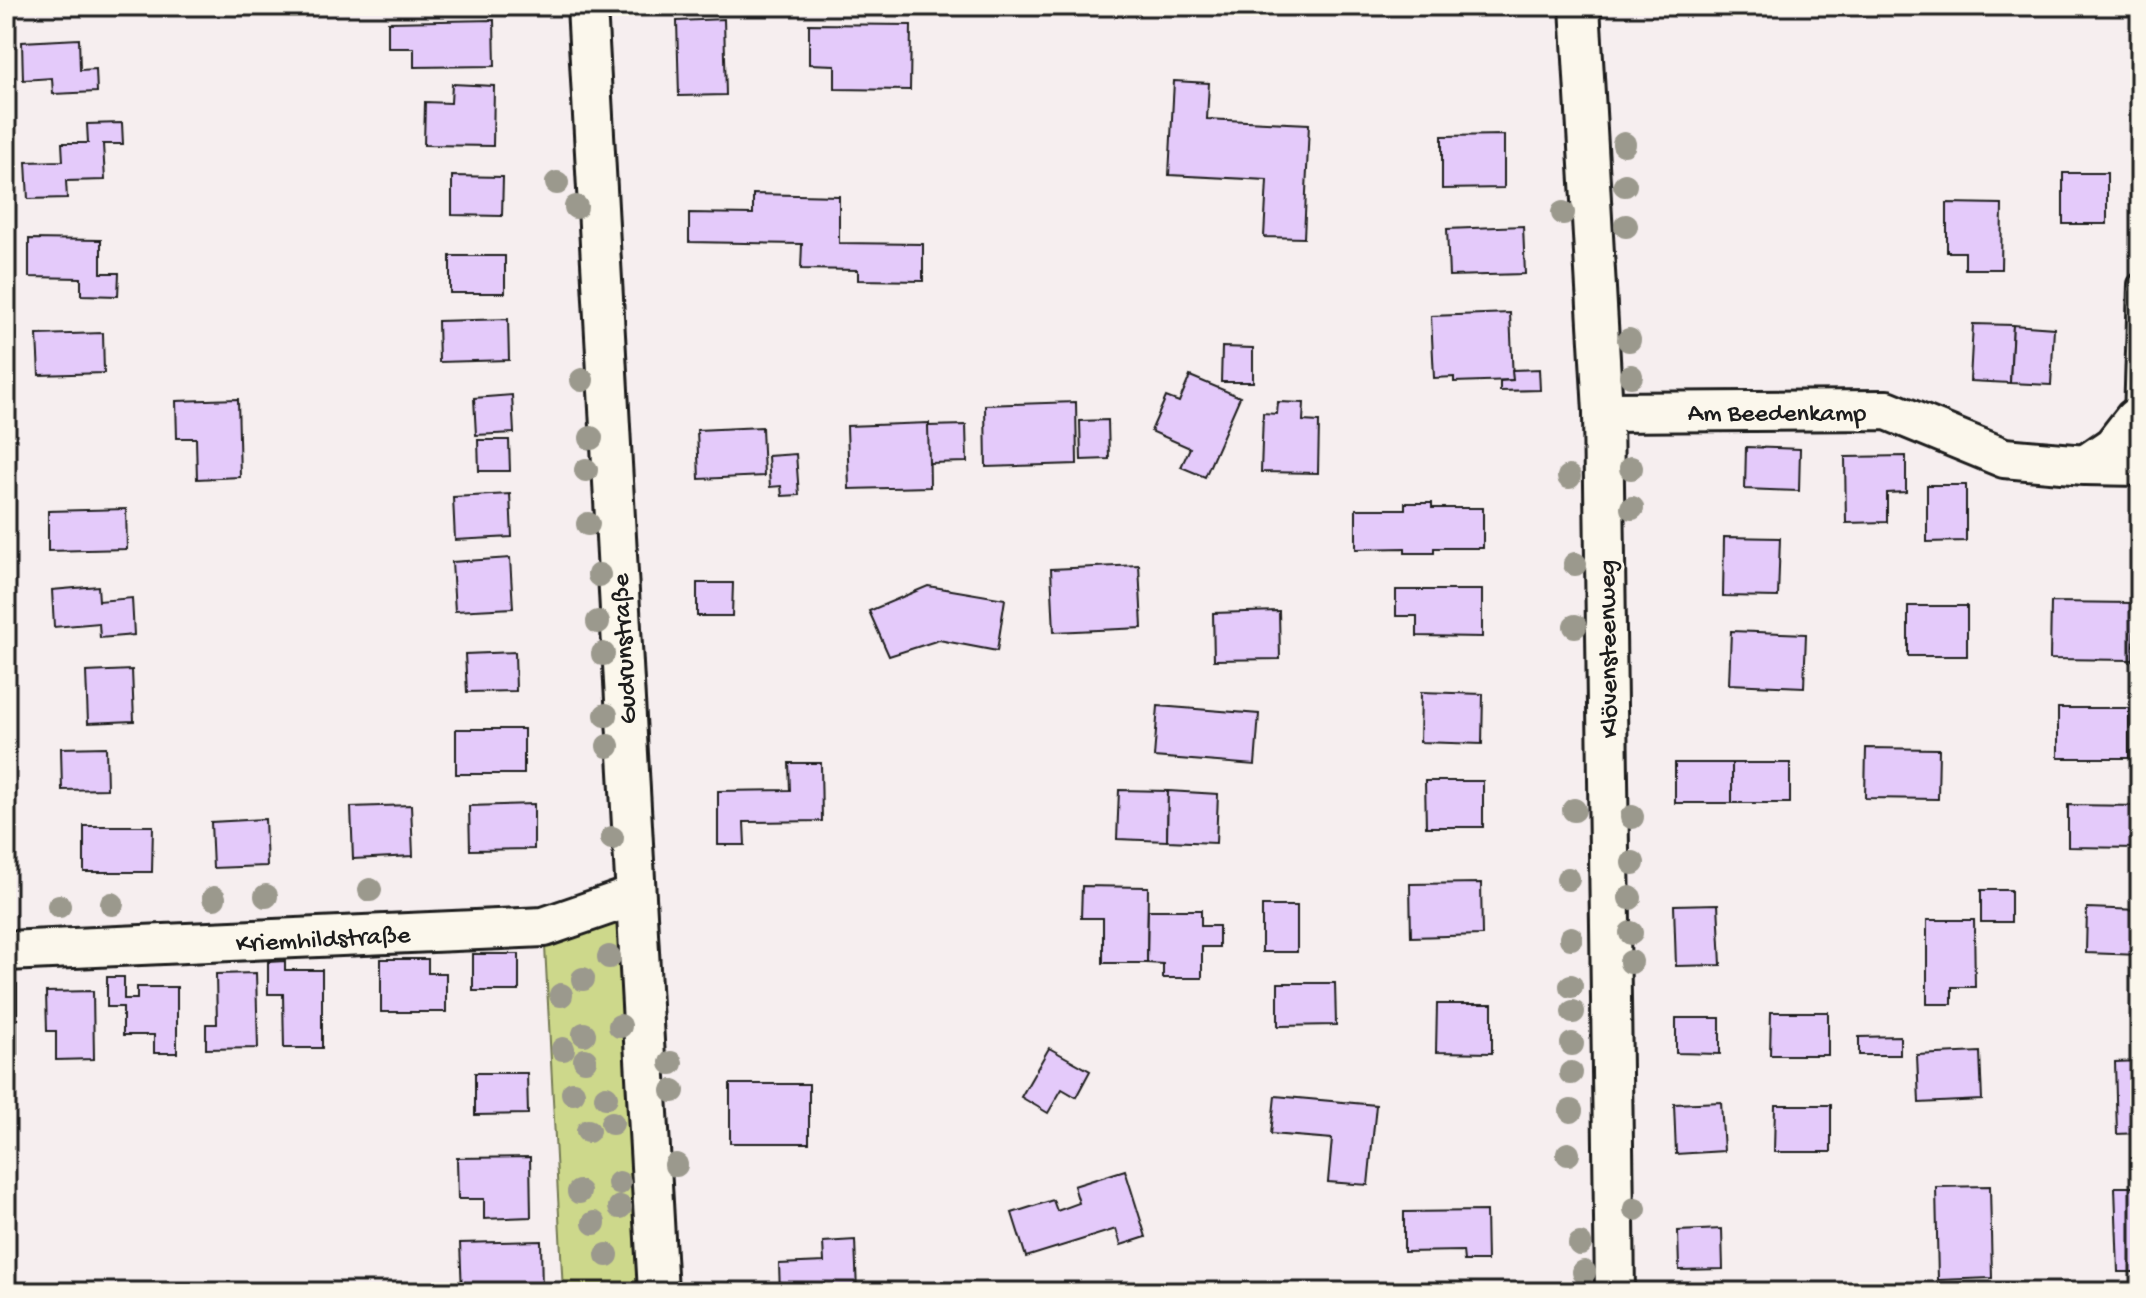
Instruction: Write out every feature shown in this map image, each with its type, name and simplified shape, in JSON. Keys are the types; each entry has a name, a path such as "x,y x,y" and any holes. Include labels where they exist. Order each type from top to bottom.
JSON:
{"street":[{"name":"Gudrunstraße","path":"587,6 658,1292"},
{"name":"Klövensteenweg","path":"1580,6 1603,412 1615,1292"},
{"name":"Am Beedenkamp","path":"1603,412 1887,410 2004,458 2140,466"},
{"path":"2085,465 2113,446 2137,417"},
{"name":"Kriemhildstraße","path":"6,951 544,927 634,896"}],"lane":[{"path":"2137,417 2138,284"}],"green space":[{"path":"634,896 658,1292 563,1292 544,927"}],"building":[{"path":"724,19 726,95 679,96 677,21"},
{"path":"494,20 495,66 414,67 414,48 388,48 388,22"},
{"path":"809,24 911,25 910,90 835,89 835,65 809,64"},
{"path":"79,39 80,70 96,69 97,92 53,94 52,78 23,80 22,42"},
{"path":"1174,81 1209,83 1207,119 1309,124 1304,238 1264,237 1267,180 1169,175"},
{"path":"452,84 494,86 493,146 424,145 425,102 451,103"},
{"path":"122,123 123,144 103,144 105,180 66,181 67,198 28,199 26,162 63,161 62,143 88,143 87,124"},
{"path":"1504,135 1504,188 1442,189 1442,136"},
{"path":"2063,173 2107,173 2107,224 2063,224"},
{"path":"452,176 503,177 502,216 452,215"},
{"path":"753,194 839,196 839,243 923,244 923,281 858,280 858,270 801,269 802,244 689,242 689,213 753,214"},
{"path":"1947,203 2002,204 2001,269 1965,269 1965,252 1947,252"},
{"path":"1523,226 1525,274 1449,276 1447,229"},
{"path":"29,239 101,240 101,273 119,273 118,296 81,295 81,278 29,277"},
{"path":"450,256 505,256 505,293 450,293"},
{"path":"1510,313 1513,380 1454,382 1454,377 1434,378 1431,316"},
{"path":"508,319 509,360 439,362 438,321"},
{"path":"1973,324 2013,325 2010,383 1970,381"},
{"path":"2013,325 2054,328 2051,385 2010,383"},
{"path":"103,333 104,373 39,375 37,335"},
{"path":"1222,347 1253,348 1253,382 1221,382"},
{"path":"1539,369 1540,390 1500,391 1500,381 1513,380 1512,370"},
{"path":"1190,376 1240,397 1205,477 1181,467 1190,448 1151,431 1166,397 1179,402"},
{"path":"512,395 514,433 476,435 474,398"},
{"path":"238,399 240,477 197,479 196,438 177,438 176,401"},
{"path":"1076,402 1077,464 986,467 985,405"},
{"path":"1278,402 1304,403 1303,421 1319,422 1318,473 1261,472 1263,413 1277,414"},
{"path":"1108,420 1109,459 1081,460 1080,421"},
{"path":"929,423 930,487 849,489 847,426"},
{"path":"966,425 967,462 929,463 928,426"},
{"path":"762,427 764,476 699,479 697,430"},
{"path":"478,440 509,440 510,471 479,471"},
{"path":"1746,447 1800,449 1799,491 1745,489"},
{"path":"796,454 799,495 782,496 781,486 770,487 768,456"},
{"path":"1906,456 1906,492 1887,493 1887,522 1846,523 1845,457"},
{"path":"1927,485 1966,485 1966,541 1927,542"},
{"path":"510,494 512,537 455,540 453,497"},
{"path":"1405,503 1432,503 1432,508 1483,508 1483,548 1434,548 1434,553 1405,553 1405,548 1356,549 1356,509 1405,509"},
{"path":"126,509 127,549 48,551 48,511"},
{"path":"1724,537 1780,538 1778,597 1723,596"},
{"path":"510,558 513,608 455,611 452,562"},
{"path":"1139,565 1142,628 1054,632 1051,569"},
{"path":"697,583 733,583 732,616 697,616"},
{"path":"98,586 99,601 132,598 134,635 100,638 99,623 54,627 52,590"},
{"path":"928,586 1005,599 997,651 939,640 889,656 869,611"},
{"path":"1396,590 1482,590 1482,637 1417,636 1417,616 1396,616"},
{"path":"2051,602 2134,603 2133,660 2050,659"},
{"path":"1908,606 1967,606 1967,656 1908,656"},
{"path":"1279,611 1280,659 1214,660 1213,613"},
{"path":"1731,631 1806,634 1804,687 1729,684"},
{"path":"515,652 516,691 467,692 465,654"},
{"path":"132,670 134,721 88,723 86,672"},
{"path":"1421,692 1483,694 1482,744 1420,742"},
{"path":"1158,706 1259,714 1255,765 1154,757"},
{"path":"2058,708 2129,708 2129,758 2058,758"},
{"path":"456,729 524,729 524,774 456,774"},
{"path":"106,747 107,789 62,790 61,748"},
{"path":"1866,748 1939,749 1938,799 1865,798"},
{"path":"789,763 821,763 822,821 744,822 745,845 718,845 718,791 790,790"},
{"path":"1675,763 1732,763 1732,803 1675,803"},
{"path":"1732,763 1790,763 1790,803 1732,803"},
{"path":"1425,781 1483,781 1483,827 1426,827"},
{"path":"1119,790 1168,791 1167,841 1117,839"},
{"path":"1168,791 1218,794 1216,843 1167,841"},
{"path":"534,804 534,849 470,850 469,806"},
{"path":"411,805 413,856 353,859 351,807"},
{"path":"2068,805 2140,806 2140,848 2068,847"},
{"path":"265,819 267,866 213,868 211,822"},
{"path":"84,826 153,826 152,872 84,872"},
{"path":"1481,883 1482,935 1411,937 1410,884"},
{"path":"1082,886 1148,887 1147,963 1103,963 1103,918 1081,918"},
{"path":"1981,890 2011,890 2011,922 1981,922"},
{"path":"1718,904 1721,965 1676,966 1674,905"},
{"path":"1262,906 1297,906 1297,952 1262,952"},
{"path":"2087,908 2140,910 2140,955 2086,953"},
{"path":"1148,910 1201,910 1201,926 1219,926 1219,947 1202,947 1202,978 1163,978 1163,964 1147,963"},
{"path":"1927,920 1974,920 1975,987 1952,987 1952,1004 1927,1004"},
{"path":"473,954 519,954 519,991 473,991"},
{"path":"381,959 428,959 428,973 446,973 446,1012 381,1012"},
{"path":"285,961 285,970 322,970 322,1048 284,1048 283,994 268,994 268,962"},
{"path":"256,973 258,1048 206,1049 206,1024 217,1024 216,974"},
{"path":"107,977 124,977 124,999 137,999 137,987 177,987 177,1053 154,1053 154,1035 123,1035 123,1007 107,1007"},
{"path":"1278,983 1335,983 1336,1025 1278,1026"},
{"path":"6,984 17,984 17,1062 6,1062"},
{"path":"93,991 94,1059 56,1060 56,1031 47,1031 46,992"},
{"path":"1437,1004 1492,1004 1492,1053 1436,1052"},
{"path":"1771,1012 1828,1012 1828,1055 1770,1055"},
{"path":"1676,1018 1720,1018 1720,1054 1676,1053"},
{"path":"1900,1036 1900,1055 1859,1055 1859,1037"},
{"path":"1049,1048 1090,1071 1076,1097 1062,1089 1048,1113 1021,1097"},
{"path":"1980,1052 1982,1100 1919,1103 1917,1055"},
{"path":"2140,1061 2140,1133 2117,1134 2115,1062"},
{"path":"475,1073 527,1073 528,1114 475,1115"},
{"path":"730,1084 809,1084 809,1143 730,1143"},
{"path":"1275,1096 1376,1105 1368,1185 1328,1182 1332,1139 1271,1134"},
{"path":"1721,1102 1724,1151 1676,1154 1674,1104"},
{"path":"1775,1105 1831,1105 1831,1152 1774,1152"},
{"path":"530,1157 531,1217 484,1219 484,1199 458,1199 457,1158"},
{"path":"1125,1170 1146,1237 1121,1245 1116,1229 1026,1257 1012,1213 1053,1200 1057,1211 1079,1203 1074,1186"},
{"path":"1990,1186 1992,1278 1938,1280 1936,1187"},
{"path":"2115,1187 2140,1187 2140,1272 2118,1272"},
{"path":"1486,1211 1487,1261 1464,1261 1463,1251 1404,1252 1404,1212"},
{"path":"1722,1229 1723,1269 1679,1270 1678,1231"},
{"path":"855,1240 857,1292 780,1292 779,1264 824,1262 823,1242"},
{"path":"541,1241 542,1292 462,1292 460,1243"}]}
